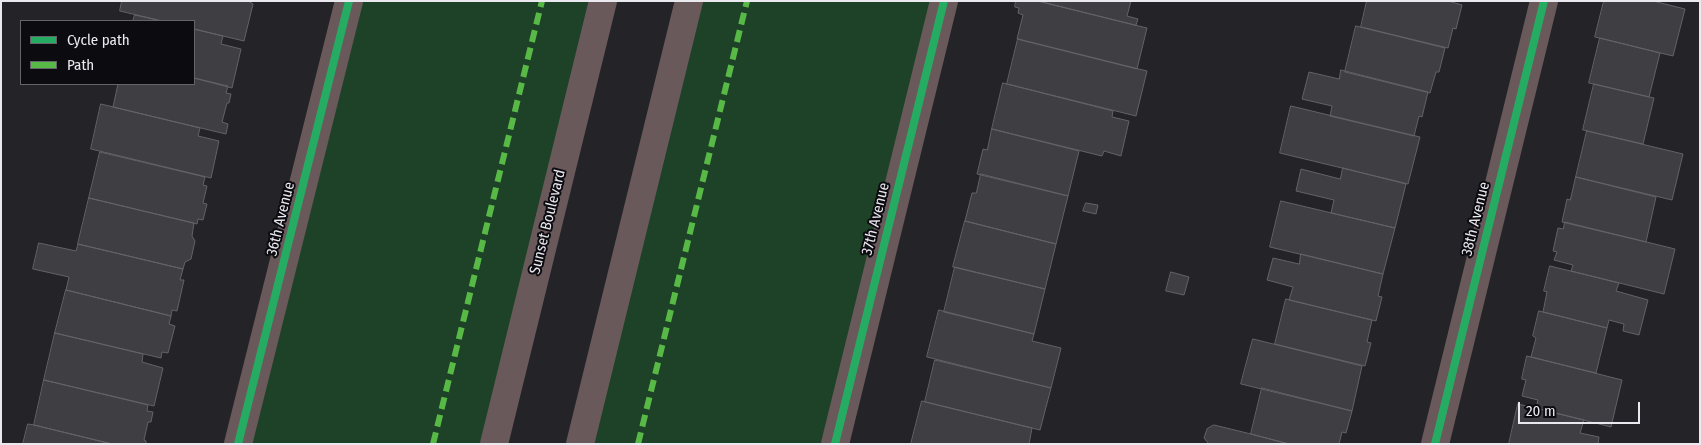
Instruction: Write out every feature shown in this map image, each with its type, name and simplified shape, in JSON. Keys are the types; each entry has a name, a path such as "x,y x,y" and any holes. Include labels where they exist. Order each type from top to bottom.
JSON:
{"main road":[{"name":"Sunset Boulevard","path":"494,444 603,1"},
{"path":"580,444 689,1"}],"street":[{"name":"36th Avenue","path":"238,444 349,1"},
{"name":"37th Avenue","path":"835,444 944,1"},
{"name":"38th Avenue","path":"1435,444 1544,1"}],"green space":[{"path":"349,1 603,1 494,444 239,444"},
{"path":"689,1 943,1 835,444 580,444"}],"building":[{"path":"122,1 248,1 253,4 244,41 195,29 195,20 158,20 120,11"},
{"path":"1016,1 1038,1 1147,28 1137,69 1017,39 1023,15 1018,13 1019,8 1015,7"},
{"path":"1038,1 1131,1 1127,16 1138,19 1136,25"},
{"path":"1367,1 1448,1 1462,5 1456,29 1453,28 1448,48 1361,27"},
{"path":"1604,1 1653,1 1685,9 1673,56 1595,37"},
{"path":"135,15 158,20 133,20"},
{"path":"1356,26 1445,48 1439,72 1436,72 1430,93 1345,72"},
{"path":"195,29 223,36 221,44 241,49 232,88 195,78"},
{"path":"1600,38 1660,53 1649,97 1589,83"},
{"path":"1018,39 1147,71 1136,116 1007,84"},
{"path":"1341,70 1428,92 1422,117 1419,116 1414,136 1330,116 1332,106 1302,99 1309,72 1339,79"},
{"path":"195,78 228,86 226,93 231,94 222,122 228,124 226,134 113,107 118,85 195,85"},
{"path":"1003,83 1113,111 1112,117 1129,121 1121,156 1104,151 1102,156 992,129"},
{"path":"1594,84 1654,98 1643,144 1583,130"},
{"path":"101,104 200,128 198,136 219,141 211,178 91,149"},
{"path":"1291,106 1420,137 1408,184 1280,153"},
{"path":"992,129 1079,151 1068,196 977,174 983,149 987,150"},
{"path":"1587,131 1683,154 1672,200 1576,177"},
{"path":"100,152 205,177 203,185 207,186 203,203 207,204 203,220 198,219 197,224 89,198"},
{"path":"1343,168 1406,184 1395,228 1331,213 1334,200 1296,191 1301,169 1340,179"},
{"path":"981,174 1068,196 1056,244 965,221 972,193 976,193"},
{"path":"1576,177 1656,197 1646,242 1562,222 1567,199 1570,200"},
{"path":"89,198 194,223 192,236 195,241 191,259 185,262 183,269 78,244"},
{"path":"1281,201 1395,228 1383,274 1270,247"},
{"path":"1086,203 1098,205 1096,214 1083,211"},
{"path":"965,221 1056,244 1045,289 953,267"},
{"path":"1565,222 1675,249 1664,294 1571,271 1573,265 1554,260 1557,252 1553,251 1558,228 1563,229"},
{"path":"39,243 76,251 78,244 183,269 180,280 184,280 177,311 172,310 171,316 66,290 69,277 33,269"},
{"path":"1301,254 1383,274 1378,296 1382,297 1376,321 1289,300 1293,287 1267,280 1273,258 1299,264"},
{"path":"1550,266 1619,283 1616,291 1648,300 1639,335 1623,331 1624,324 1609,320 1607,328 1543,312 1547,292 1544,291"},
{"path":"955,267 1045,289 1034,334 944,312"},
{"path":"1171,272 1189,277 1184,295 1166,291"},
{"path":"66,290 171,316 169,324 175,326 168,353 162,352 161,358 55,333"},
{"path":"1286,299 1372,320 1367,342 1371,343 1365,366 1275,344"},
{"path":"939,310 1034,334 1032,341 1061,348 1051,388 927,357"},
{"path":"1539,311 1607,328 1596,373 1531,357 1536,338 1533,336"},
{"path":"55,333 143,354 142,362 163,368 154,406 44,380"},
{"path":"1253,339 1362,366 1352,411 1241,384"},
{"path":"1527,356 1622,380 1611,427 1536,408 1538,400 1522,396 1526,380 1522,379"},
{"path":"935,360 1051,388 1040,430 925,402"},
{"path":"44,380 148,405 147,411 153,412 151,422 148,422 144,440 146,444 112,444 34,425"},
{"path":"1262,388 1352,411 1346,433 1342,432 1339,444 1289,444 1251,434"},
{"path":"922,401 1032,428 1029,444 911,444"},
{"path":"1518,404 1584,420 1580,433 1599,437 1598,444 1509,444"},
{"path":"28,424 34,425 112,444 23,444"},
{"path":"1214,425 1289,444 1209,444 1204,438 1207,429"}],"marked path":[{"path":"433,444 542,1"},
{"path":"638,444 747,1"}],"cycle path":[{"path":"238,444 349,1"},
{"path":"835,444 944,1"},
{"path":"1435,444 1544,1"}]}
